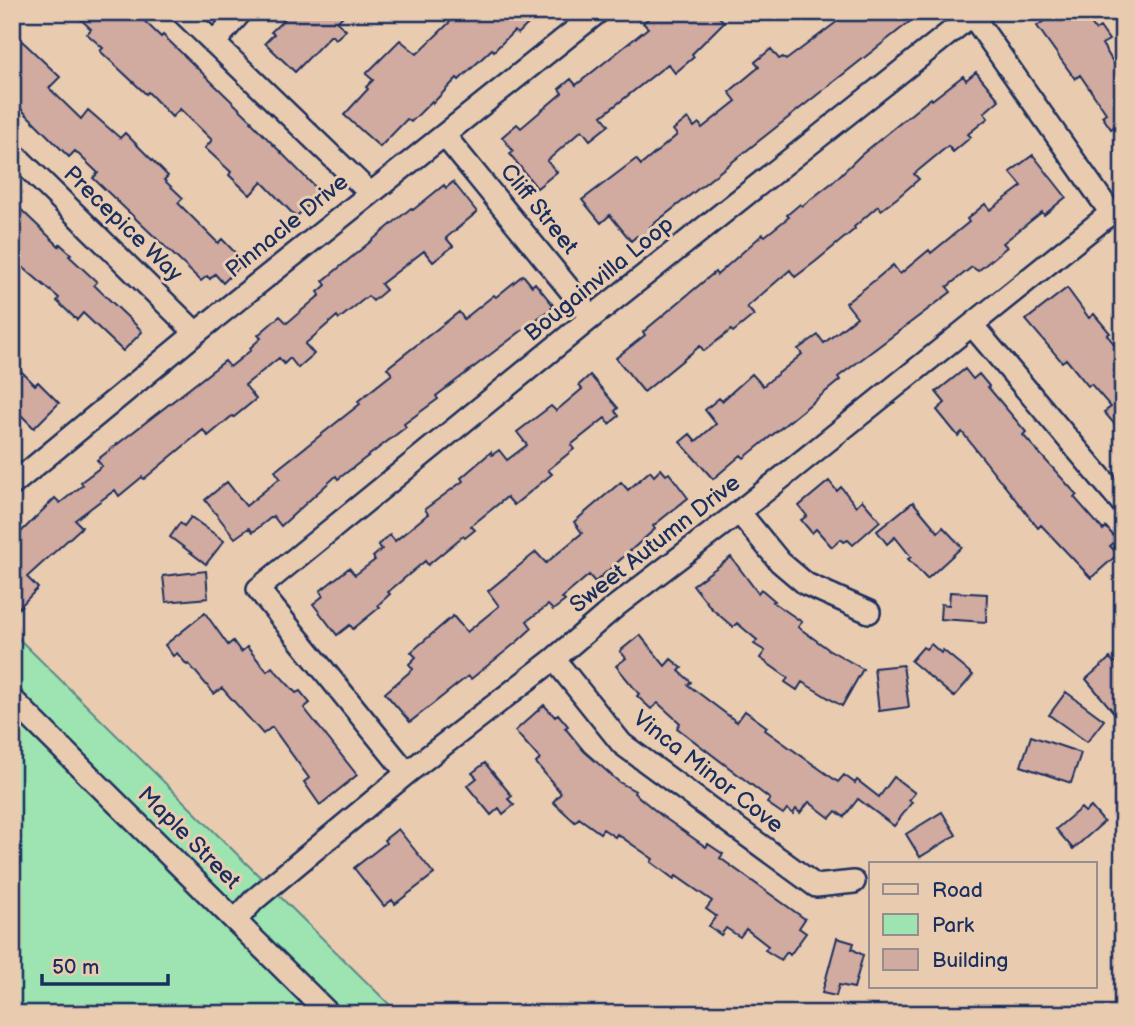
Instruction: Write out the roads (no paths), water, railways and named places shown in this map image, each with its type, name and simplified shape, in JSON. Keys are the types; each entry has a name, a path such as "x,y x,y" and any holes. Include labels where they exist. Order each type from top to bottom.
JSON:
{"street":[{"path":"182,12 370,193"},
{"path":"214,43 241,12"},
{"name":"Pinnacle Drive","path":"16,474 598,12"},
{"name":"Bougainvilla Loop","path":"407,773 258,589 592,317 972,15 1111,213"},
{"name":"Cliff Street","path":"444,135 592,317"},
{"name":"Precepice Way","path":"12,152 196,333"},
{"name":"Sweet Autumn Drive","path":"236,920 254,900 407,773 554,659 616,606 739,512 1111,213"},
{"path":"972,325 1123,504"},
{"path":"739,512 780,562 806,584 869,612"},
{"name":"Vinca Minor Cove","path":"554,659 622,744 816,886 854,882"},
{"name":"Maple Street","path":"12,699 329,1014"}]}
